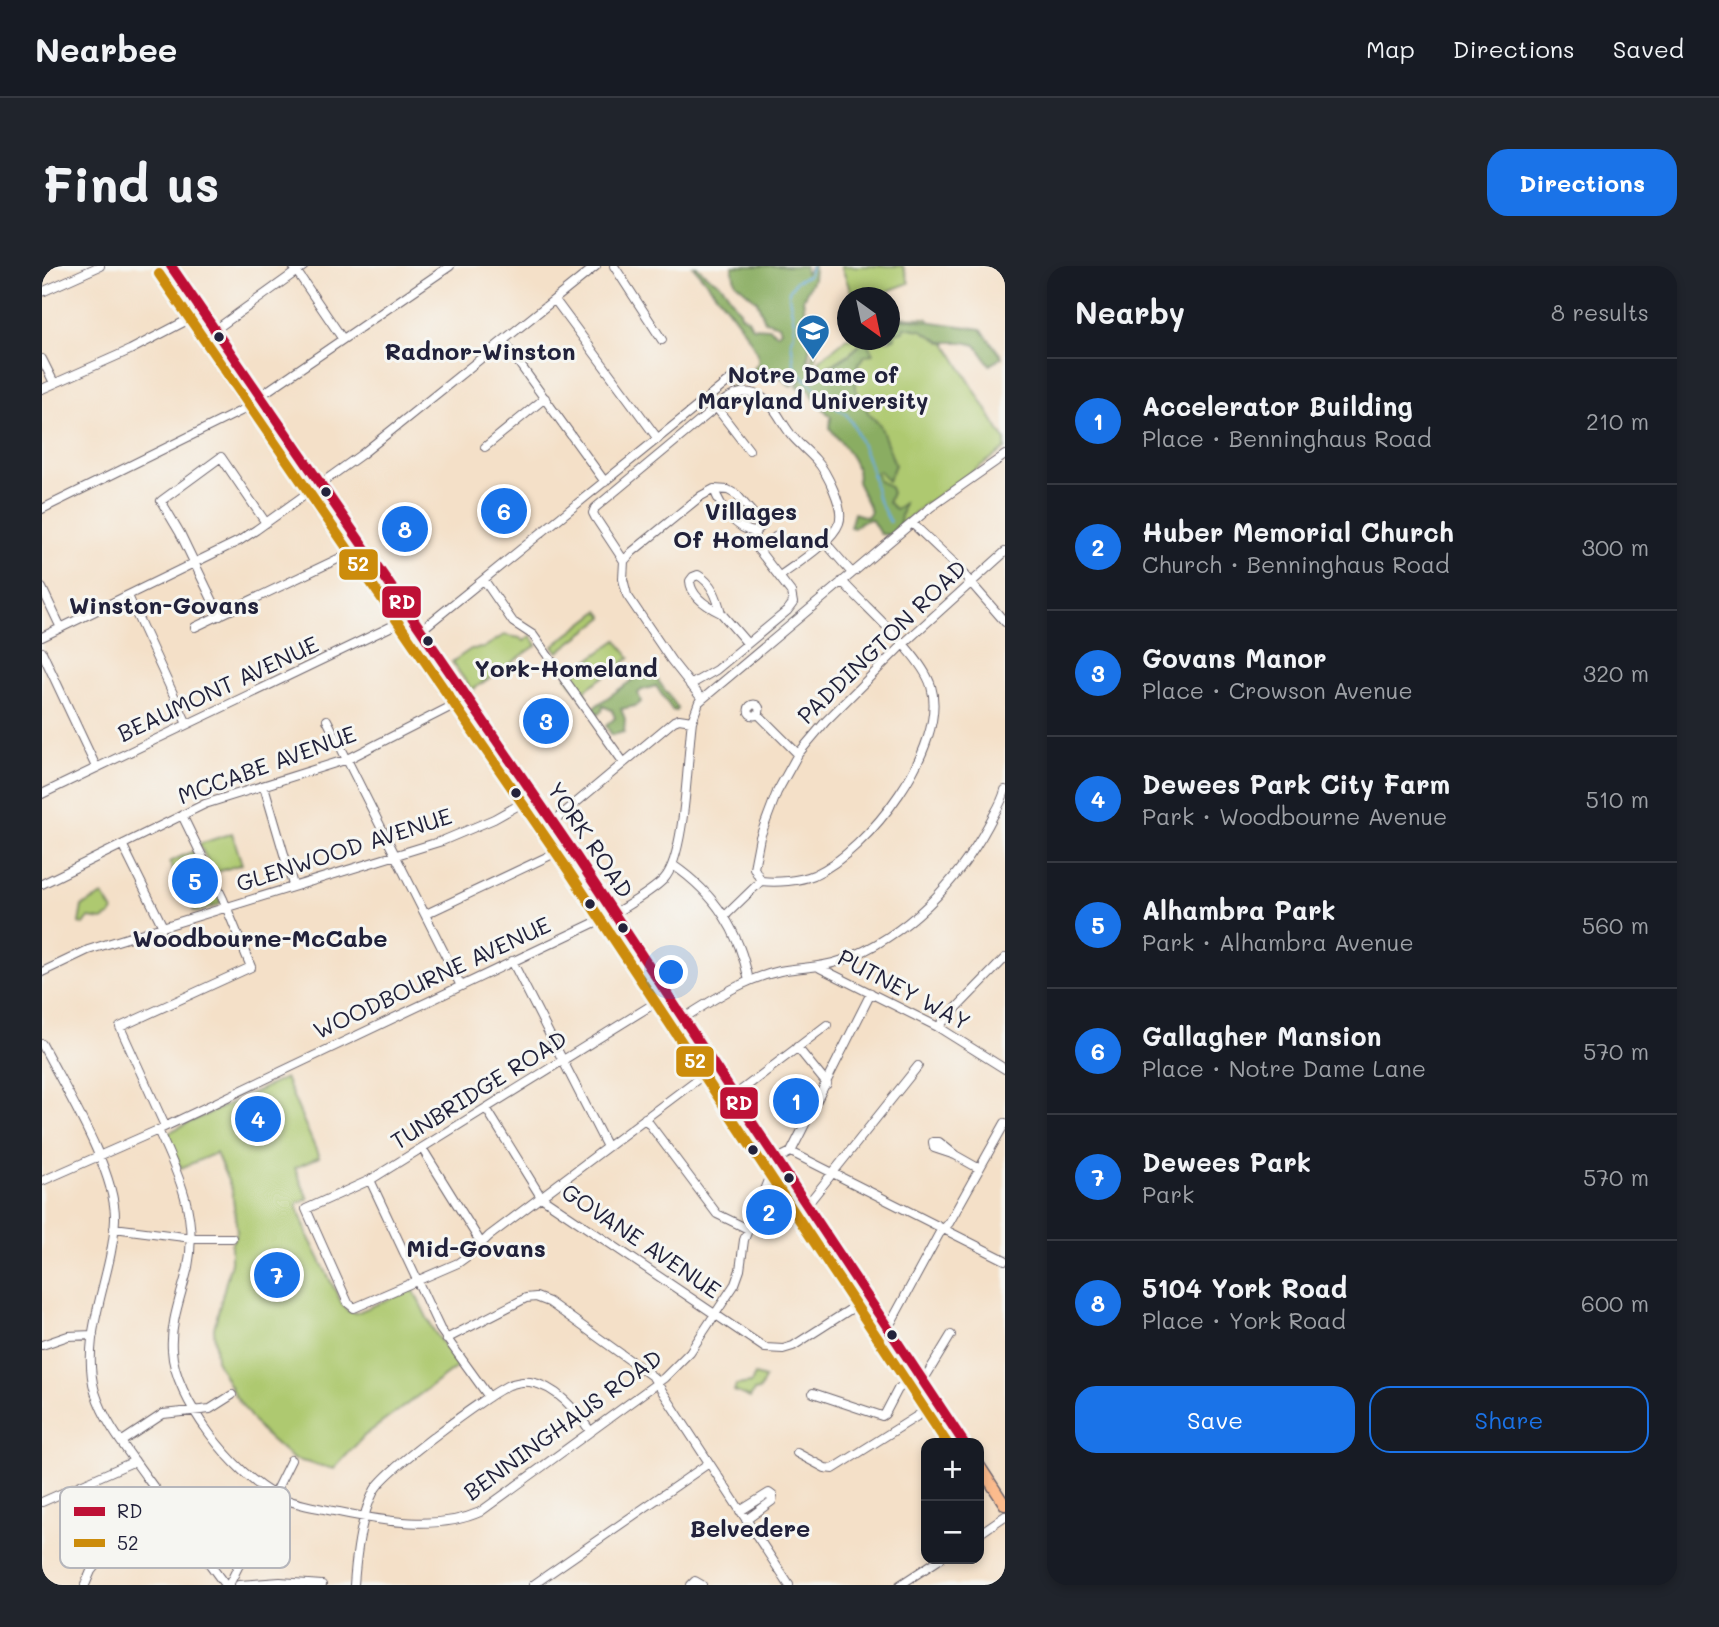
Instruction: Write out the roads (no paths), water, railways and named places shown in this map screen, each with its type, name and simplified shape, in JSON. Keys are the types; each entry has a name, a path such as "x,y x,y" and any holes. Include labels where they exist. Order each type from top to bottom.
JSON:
{"main road":[{"name":"YORK ROAD","path":"171,266 570,846 961,1438"},
{"path":"984,1473 1005,1505"}],"street":[{"path":"42,292 100,266"},
{"path":"42,509 256,404 260,396 450,266"},
{"path":"42,637 239,541 266,523 320,486 596,266"},
{"path":"614,266 662,340"},
{"path":"215,330 298,268 342,338"},
{"path":"555,300 658,439"},
{"path":"42,389 203,312"},
{"path":"503,341 605,482"},
{"path":"42,359 54,383"},
{"path":"421,631 736,375"},
{"path":"702,699 627,595 623,579 624,561 595,517 595,508 716,407 738,393 748,392 759,396 773,407 793,438 815,459 838,500 841,511 836,529 780,576"},
{"path":"485,447 545,398"},
{"path":"716,407 750,450"},
{"path":"749,981 742,951 726,915 703,888 673,865 696,706 912,523 1005,455"},
{"path":"220,616 162,500 222,457 266,523"},
{"path":"624,561 688,506 714,489 728,490 745,503 763,525 755,532 753,542 792,594 793,603 710,674 690,685"},
{"path":"714,489 721,504 737,524 747,531 755,532"},
{"path":"912,523 971,581 1005,622"},
{"path":"759,551 779,534"},
{"path":"824,541 852,573"},
{"path":"195,627 363,547"},
{"name":"PADDINGTON ROAD","path":"761,881 754,869 760,837 777,792 798,754 826,721 902,645 1005,552"},
{"path":"721,612 708,605 691,589 690,582 693,577 698,575 709,584 721,612 747,643"},
{"path":"484,580 513,622 533,635 624,763"},
{"path":"726,915 761,881 776,882 807,877 839,859 876,824 909,777 929,732 934,701 928,678 902,645 842,581"},
{"path":"42,588 61,628"},
{"path":"128,596 187,724"},
{"name":"BEAUMONT AVENUE","path":"42,794 411,618"},
{"path":"42,652 96,768"},
{"name":"MCCABE AVENUE","path":"42,884 205,804 348,759 466,697"},
{"path":"758,714 798,754"},
{"path":"327,720 461,986"},
{"path":"553,822 674,721 692,721"},
{"path":"264,786 293,885"},
{"path":"684,1018 725,992 749,981 779,971 820,968 872,948 915,918 960,869 1003,806 1005,790"},
{"name":"GLENWOOD AVENUE","path":"42,972 89,950 442,841 535,796"},
{"path":"182,815 226,907"},
{"path":"123,846 163,927"},
{"path":"426,914 570,846"},
{"name":"WOODBOURNE AVENUE","path":"42,1181 99,1157 615,913 664,879 673,865"},
{"name":"BENNINGHAUS ROAD","path":"226,907 251,967 120,1027 185,1191 192,1238 171,1346 178,1382 195,1411 232,1461 264,1487"},
{"path":"938,1027 1005,958"},
{"path":"512,961 607,1147"},
{"name":"PUTNEY WAY","path":"820,968 938,1027 1005,1069"},
{"path":"777,1159 791,1152 871,993"},
{"name":"TUNBRIDGE ROAD","path":"416,1282 354,1308 348,1303 306,1209 370,1180 668,995"},
{"path":"735,1095 827,1025"},
{"path":"42,1044 99,1157 112,1195 114,1228 93,1335 92,1372 96,1393 121,1442 154,1487"},
{"path":"797,1047 827,1084"},
{"path":"416,1282 465,1259 481,1243 715,1066"},
{"path":"807,1205 918,1066"},
{"name":"GOVANE AVENUE","path":"486,1108 541,1197 755,1343 772,1349 787,1349 868,1298"},
{"path":"645,1118 717,1214 748,1229"},
{"path":"888,1328 1005,1123"},
{"path":"422,1149 481,1243"},
{"path":"791,1152 1005,1260"},
{"path":"955,1155 978,1168"},
{"name":"BENNINGHAUS ROAD","path":"290,1500 366,1517 441,1522 473,1515 486,1509 657,1383 684,1360 736,1284 748,1229 777,1159"},
{"path":"370,1180 416,1282 446,1339 489,1397"},
{"path":"114,1228 192,1238 232,1238"},
{"path":"446,1339 526,1298 537,1297 549,1302 648,1371 789,1585"},
{"path":"42,1345 68,1336 93,1335"},
{"path":"813,1393 882,1416 900,1387 921,1377 951,1335"},
{"path":"354,1585 358,1551 369,1502 382,1478 489,1397 509,1385 518,1383 529,1382 544,1386 562,1397 591,1432"},
{"path":"121,1442 163,1414 210,1409 232,1395"},
{"path":"797,1453 825,1468 833,1469 938,1403"},
{"path":"278,1487 292,1460"},
{"path":"76,1487 135,1461"},
{"path":"533,1585 709,1463"},
{"path":"740,1511 764,1495 769,1493 773,1496 772,1501 746,1520"},
{"path":"42,1502 60,1494"},
{"path":"984,1531 1005,1516"},
{"path":"900,1585 932,1564"},
{"path":"85,1585 93,1568"},
{"path":"214,1568 227,1585 237,1568"},
{"path":"691,1585 695,1581 702,1585"},
{"path":"239,1585 280,1582 322,1585"}],"waterway":[{"path":"811,266 809,275 796,281 789,291 794,322 791,340 794,364 829,403 846,414 854,426 871,468 877,497 890,522"}],"place":[{"name":"Notre Dame of Maryland University","path":"813,361"},
{"name":"Gallagher Mansion","path":"504,511"},
{"name":"5104 York Road","path":"405,529"},
{"name":"Govans Manor","path":"546,721"},
{"name":"Alhambra Park","path":"195,881"},
{"name":"Accelerator Building","path":"796,1101"},
{"name":"Dewees Park City Farm","path":"258,1119"},
{"name":"Huber Memorial Church","path":"769,1212"},
{"name":"Dewees Park","path":"277,1275"}],"district":[{"name":"Radnor-Winston","path":"480,352"},
{"name":"Villages Of Homeland","path":"751,526"},
{"name":"Winston-Govans","path":"164,606"},
{"name":"York-Homeland","path":"566,669"},
{"name":"Woodbourne-McCabe","path":"260,939"},
{"name":"Mid-Govans","path":"476,1249"},
{"name":"Belvedere","path":"750,1529"}]}
